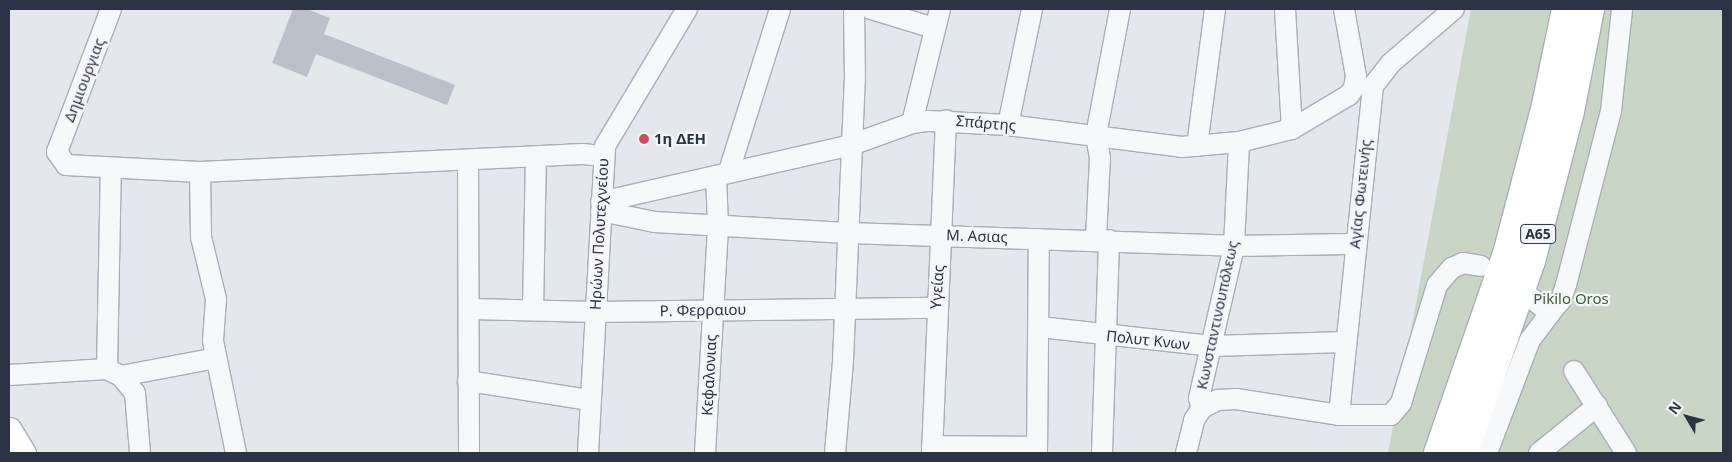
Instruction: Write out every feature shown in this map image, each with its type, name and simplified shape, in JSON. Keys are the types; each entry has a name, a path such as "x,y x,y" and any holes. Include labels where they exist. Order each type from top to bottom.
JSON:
{"highway":[{"name":"Α65","path":"1438,453 1507,254 1546,105 1566,9"},
{"name":"Α65","path":"1464,453 1531,261 1570,111 1590,9"}],"main road":[{"path":"9,430 23,453"}],"street":[{"name":"Δημιουργιας","path":"111,9 57,152 66,165 111,168"},
{"name":"Ηρώων Πολυτεχνείου","path":"588,453 603,156 608,136 688,9"},
{"name":"Κεφαλονιας","path":"705,453 718,227 723,174 780,9"},
{"path":"835,453 855,79 854,9"},
{"path":"871,9 934,28"},
{"path":"912,123 940,9"},
{"path":"1008,125 1032,9"},
{"path":"1102,453 1107,336 1100,158 1096,135 1120,9"},
{"path":"1197,146 1214,9"},
{"path":"1285,9 1292,129"},
{"name":"Σπάρτης","path":"601,206 723,174 851,146 912,123 946,120 1008,125 1162,145 1197,146 1239,142 1292,129 1349,95 1356,76 1344,9"},
{"name":"Αγίας Φωτεινής","path":"1339,415 1354,244 1373,86 1390,64 1454,9"},
{"path":"1486,453 1530,340 1560,300 1566,285 1611,111 1622,9"},
{"name":"Υγείας","path":"932,449 936,308 946,120"},
{"name":"Κωνσταντινουπόλεως","path":"1186,453 1194,420 1202,408 1199,398 1234,246 1239,142"},
{"path":"140,453 135,393 114,372 111,168 200,172 536,158 584,154 603,156"},
{"path":"533,310 536,158"},
{"path":"468,160 471,309 468,381 469,453"},
{"path":"200,172 201,237 215,285 213,341 236,453"},
{"name":"Μ. Ασιας","path":"601,206 654,222 718,227 1234,246 1354,244"},
{"path":"932,449 1037,450 1040,327 1039,239"},
{"path":"1202,408 1218,400 1236,399 1339,415 1391,415 1398,409 1437,285 1452,268 1463,264 1481,266"},
{"path":"1530,297 1550,313"},
{"name":"Ρ. Φερραιου","path":"471,309 595,312 713,309 936,308"},
{"name":"Πολυτ Κνων","path":"1040,327 1107,336 1211,346 1346,342"},
{"path":"9,375 114,372 216,358"},
{"path":"1574,371 1626,453"},
{"path":"468,381 590,400"},
{"path":"1539,453 1597,406"}],"green space":[{"name":"Pikilo Oros","path":"1471,9 1723,9 1723,453 1388,453"}],"building":[{"path":"293,9 307,9 330,18 324,34 455,85 447,105 316,54 307,77 272,63"}],"place":[{"name":"1η ΔΕΗ","path":"644,139"}]}
